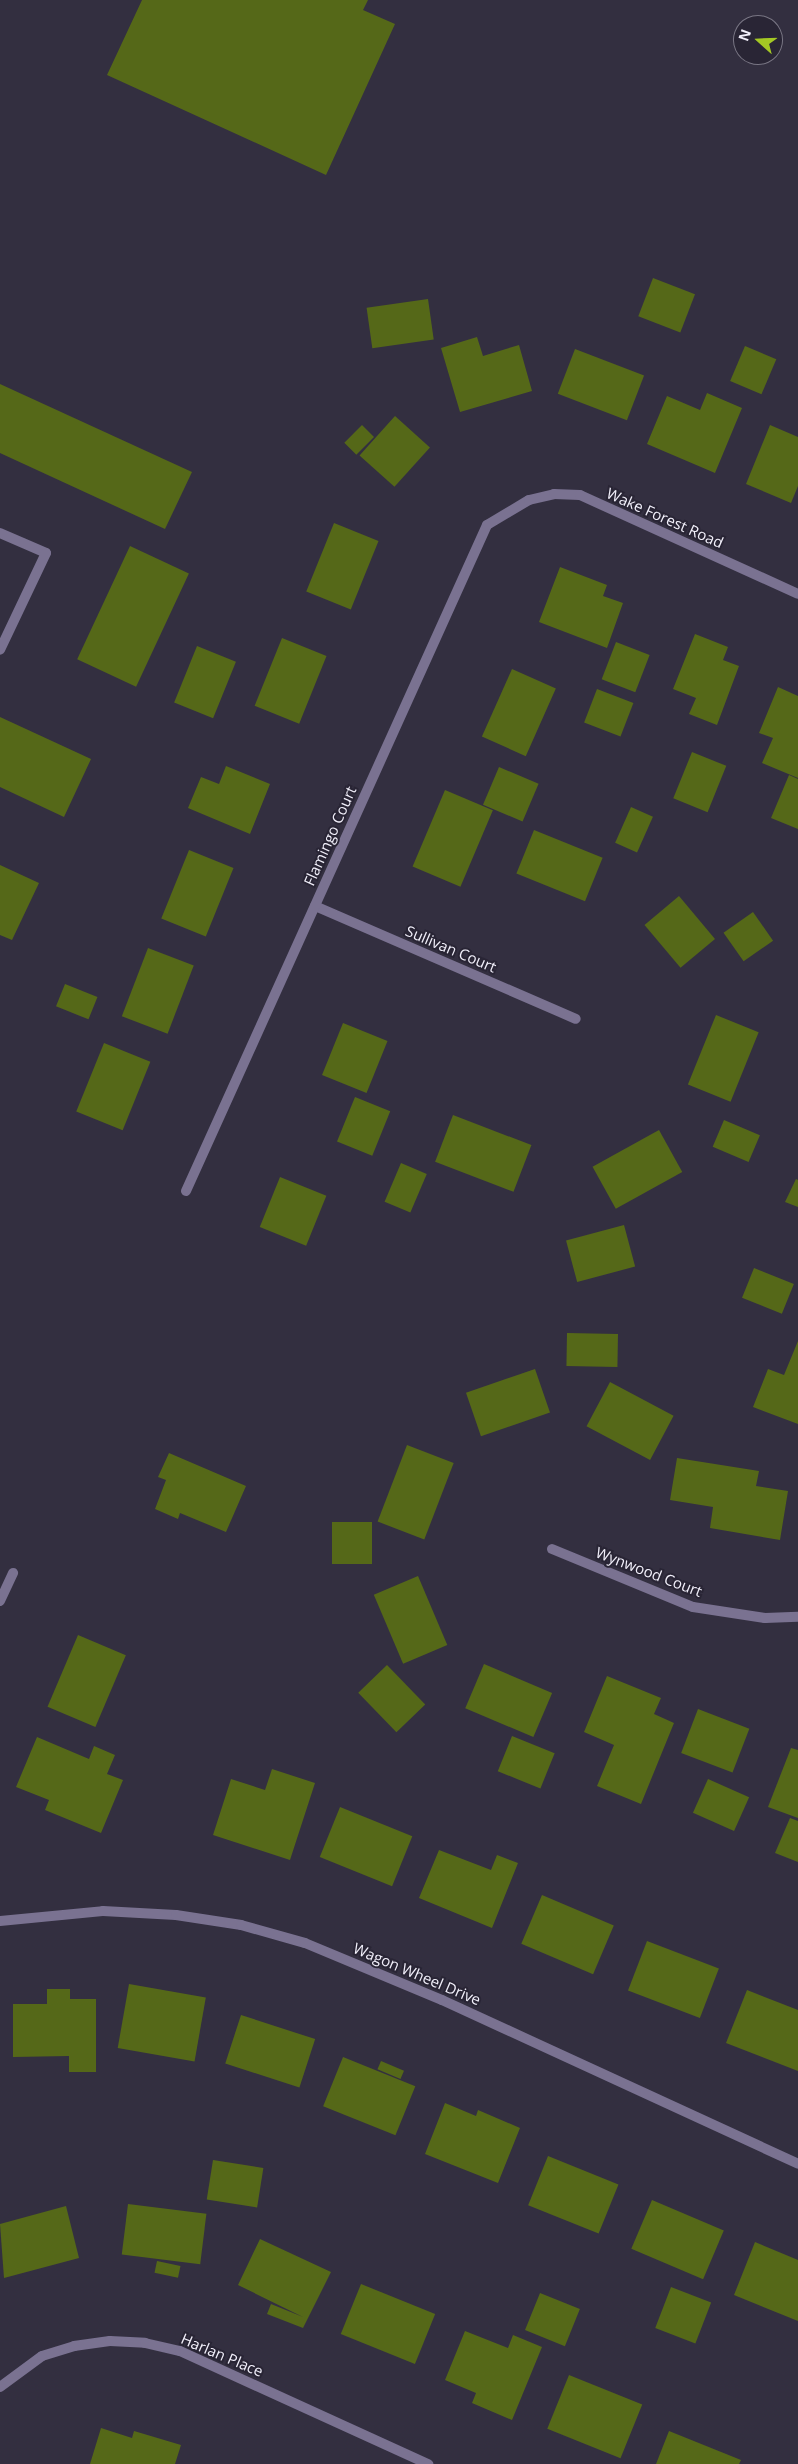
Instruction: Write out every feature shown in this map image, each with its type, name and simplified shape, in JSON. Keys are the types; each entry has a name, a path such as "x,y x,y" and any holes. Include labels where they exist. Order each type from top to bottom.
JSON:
{"street":[{"name":"Wake Forest Road","path":"516,507 554,494 580,495 798,594"},
{"name":"Flamingo Court","path":"186,1191 487,525 516,507"},
{"path":"0,533 46,553 0,650"},
{"name":"Sullivan Court","path":"315,906 576,1018"},
{"name":"Wynwood Court","path":"552,1549 693,1607 765,1618 798,1617"},
{"path":"0,1601 13,1573"},
{"name":"Wagon Wheel Drive","path":"0,1921 103,1911 176,1914 241,1925 305,1943 442,2000 798,2164"},
{"name":"Harlan Place","path":"0,2387 42,2356 74,2346 110,2341 146,2343 180,2352 428,2464"}],"building":[{"path":"142,0 368,0 363,10 395,24 326,175 107,75"},
{"path":"653,278 695,294 680,332 638,316"},
{"path":"428,299 434,340 372,348 367,308"},
{"path":"477,337 483,356 519,345 532,391 460,412 441,348"},
{"path":"745,346 776,359 761,394 730,381"},
{"path":"575,349 644,376 627,420 558,394"},
{"path":"0,384 192,472 165,529 0,453"},
{"path":"707,393 742,408 715,473 647,444 667,396 700,410"},
{"path":"395,416 430,447 394,487 360,455"},
{"path":"362,425 374,437 356,455 344,443"},
{"path":"770,425 798,437 798,486 791,503 746,484"},
{"path":"334,523 379,541 351,610 306,592"},
{"path":"130,546 189,573 136,687 77,659"},
{"path":"560,567 607,585 603,596 623,603 607,648 539,622"},
{"path":"695,634 728,647 723,660 739,666 717,725 689,714 696,698 673,689"},
{"path":"282,638 327,656 299,724 255,706"},
{"path":"616,642 650,655 635,692 602,679"},
{"path":"197,646 236,662 213,718 174,703"},
{"path":"512,669 556,689 526,756 482,737"},
{"path":"778,687 798,696 798,778 762,763 773,738 759,733"},
{"path":"597,689 633,703 621,737 584,723"},
{"path":"0,717 91,759 64,817 0,787"},
{"path":"692,752 726,766 708,812 673,798"},
{"path":"226,766 270,784 250,834 188,808 201,777 219,784"},
{"path":"499,767 539,784 523,822 483,805"},
{"path":"789,775 798,779 798,829 771,818"},
{"path":"445,790 493,810 460,887 413,866"},
{"path":"631,807 653,817 637,852 615,843"},
{"path":"534,830 603,858 585,901 516,874"},
{"path":"189,850 234,868 206,937 161,919"},
{"path":"0,865 39,883 12,940 0,935"},
{"path":"679,896 715,939 681,968 645,925"},
{"path":"753,912 773,941 744,961 724,933"},
{"path":"148,948 194,966 168,1034 122,1016"},
{"path":"65,984 97,997 88,1019 56,1006"},
{"path":"716,1015 759,1032 731,1102 688,1085"},
{"path":"343,1023 388,1041 367,1093 322,1075"},
{"path":"104,1043 150,1062 123,1130 76,1112"},
{"path":"355,1097 390,1111 372,1156 337,1142"},
{"path":"453,1115 531,1145 514,1192 435,1162"},
{"path":"724,1120 760,1135 749,1162 713,1147"},
{"path":"659,1130 682,1172 616,1209 593,1167"},
{"path":"401,1163 427,1174 410,1213 385,1202"},
{"path":"280,1177 326,1196 306,1246 260,1227"},
{"path":"796,1179 798,1180 798,1207 785,1202"},
{"path":"624,1225 635,1267 577,1282 566,1241"},
{"path":"754,1268 794,1284 782,1314 742,1298"},
{"path":"567,1333 618,1334 617,1367 566,1366"},
{"path":"798,1341 798,1424 753,1407 768,1369 784,1375"},
{"path":"535,1369 550,1412 481,1436 466,1393"},
{"path":"610,1382 674,1416 650,1460 587,1426"},
{"path":"407,1445 454,1463 424,1539 378,1522"},
{"path":"169,1453 246,1486 226,1532 180,1513 178,1519 155,1509 166,1480 158,1477"},
{"path":"677,1458 759,1471 756,1486 788,1491 780,1540 710,1528 713,1507 670,1500"},
{"path":"332,1522 372,1522 372,1564 332,1564"},
{"path":"418,1576 447,1645 403,1664 374,1595"},
{"path":"78,1635 126,1655 95,1727 48,1707"},
{"path":"484,1664 552,1693 533,1737 465,1708"},
{"path":"387,1665 425,1705 396,1732 358,1693"},
{"path":"607,1676 661,1698 654,1714 674,1723 641,1804 597,1786 614,1745 584,1732"},
{"path":"698,1709 749,1729 733,1773 681,1753"},
{"path":"512,1736 555,1753 540,1788 498,1771"},
{"path":"37,1737 89,1759 94,1746 115,1755 107,1774 123,1780 101,1833 45,1810 49,1800 16,1787"},
{"path":"791,1748 798,1750 798,1818 768,1807"},
{"path":"272,1769 315,1783 290,1860 213,1835 231,1779 265,1790"},
{"path":"708,1779 749,1797 734,1831 693,1813"},
{"path":"340,1807 412,1836 392,1886 320,1857"},
{"path":"790,1818 798,1821 798,1862 775,1853"},
{"path":"439,1850 491,1870 497,1855 518,1863 492,1928 419,1898"},
{"path":"542,1895 614,1925 593,1974 521,1944"},
{"path":"647,1941 719,1969 700,2018 628,1990"},
{"path":"129,1984 206,1998 195,2062 118,2048"},
{"path":"47,1989 70,1989 70,1999 96,1999 96,2072 69,2072 69,2056 13,2057 13,2004 47,2004"},
{"path":"747,1990 798,2010 798,2071 726,2043"},
{"path":"241,2015 315,2039 299,2088 225,2064"},
{"path":"343,2057 415,2086 395,2135 323,2106"},
{"path":"381,2061 404,2071 400,2079 377,2069"},
{"path":"445,2103 476,2116 478,2110 520,2128 498,2183 425,2154"},
{"path":"548,2156 618,2184 599,2234 528,2205"},
{"path":"213,2160 263,2168 257,2207 207,2200"},
{"path":"652,2200 724,2230 703,2279 631,2249"},
{"path":"128,2204 206,2214 200,2264 122,2255"},
{"path":"66,2206 79,2258 4,2278 0,2224"},
{"path":"260,2239 331,2272 303,2328 267,2314 271,2304 303,2317 238,2285"},
{"path":"755,2242 798,2260 798,2321 734,2295"},
{"path":"157,2261 180,2266 178,2278 155,2273"},
{"path":"361,2284 435,2314 415,2364 341,2334"},
{"path":"671,2287 711,2302 695,2343 655,2328"},
{"path":"540,2293 580,2309 565,2346 525,2330"},
{"path":"465,2331 508,2348 513,2335 542,2347 512,2420 472,2403 476,2393 445,2380"},
{"path":"569,2375 642,2405 621,2458 547,2429"},
{"path":"101,2428 132,2438 134,2431 181,2445 175,2464 90,2464"},
{"path":"669,2431 741,2460 739,2464 656,2464"}]}
